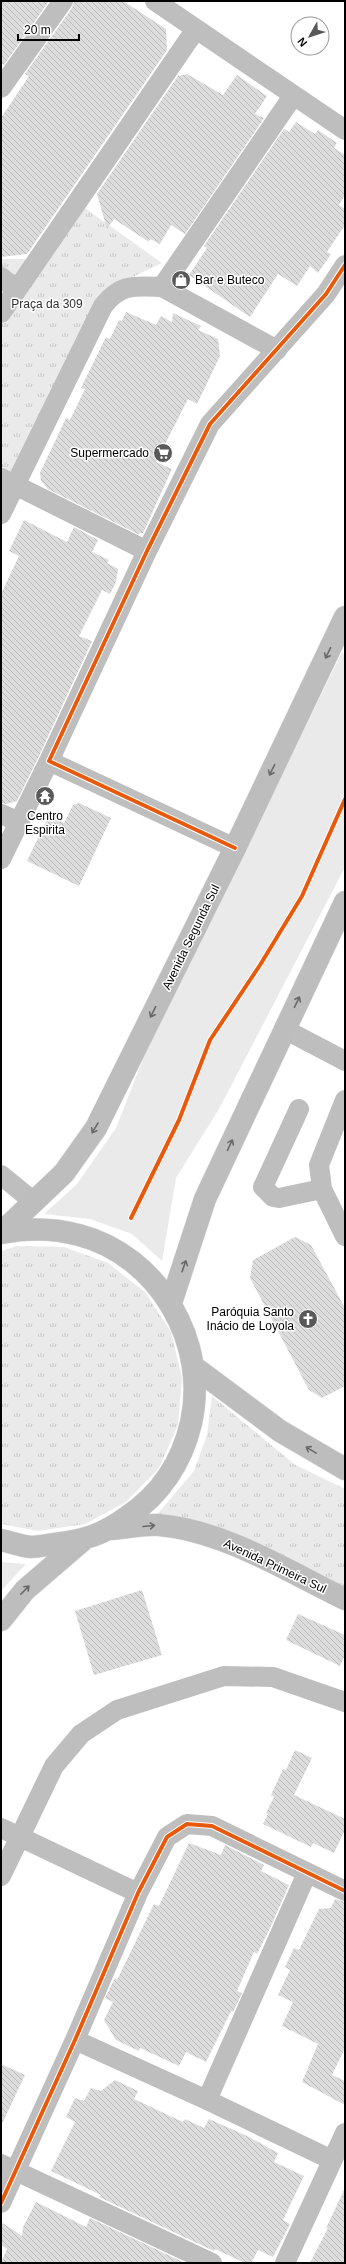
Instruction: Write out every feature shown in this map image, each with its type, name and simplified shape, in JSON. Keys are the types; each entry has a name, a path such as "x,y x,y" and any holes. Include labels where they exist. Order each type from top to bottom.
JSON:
{"main road":[{"name":"Avenida Segunda Sul","path":"2,1233 64,1173 96,1128 235,848 345,618"},
{"path":"171,1303 205,1199 345,902"},
{"path":"1,1540 31,1547 82,1541 110,1529 143,1506 170,1476 187,1442 195,1405 194,1368 186,1334 171,1303 146,1273 115,1250 79,1235 41,1229 2,1233"},
{"path":"194,1368 280,1431 345,1469"},
{"name":"Avenida Primeira Sul","path":"110,1529 158,1525 194,1531 236,1545 345,1599"},
{"path":"1,1620 25,1590 82,1541"}],"street":[{"path":"1,88 63,1"},
{"path":"155,1 345,130"},
{"path":"1,313 196,29"},
{"path":"162,287 293,96"},
{"path":"1,859 49,761 147,551 210,424 326,294 345,265"},
{"path":"1,277 17,290"},
{"path":"1,514 8,482 103,306 112,294 123,288 136,286 162,287 277,350"},
{"path":"8,482 147,551"},
{"path":"49,761 235,848"},
{"path":"1,814 19,822"},
{"path":"284,1029 345,1061"},
{"path":"345,1100 319,1165 322,1189 345,1236"},
{"path":"299,1109 263,1188 273,1197 279,1198 322,1189"},
{"path":"1,1175 34,1202"},
{"path":"1,1876 54,1766 81,1734 117,1710 224,1676 273,1677 345,1702"},
{"path":"1,2203 8,2167 75,2040 138,1893 167,1837 187,1824 212,1826 345,1891"},
{"path":"1,1828 138,1893"},
{"path":"207,2100 307,1873"},
{"path":"75,2040 207,2100 332,2160"},
{"path":"285,2263 345,2133"},
{"path":"8,2167 212,2263"}],"green space":[{"name":"Praça da 309","path":"78,203 162,263 112,287 10,478 1,473 1,259 43,259"},
{"path":"342,652 345,656 345,867 219,1109 176,1178 162,1261 132,1234 90,1219 44,1214 77,1184 116,1128 145,1054"},
{"path":"17,1246 64,1247 108,1263 145,1292 171,1332 182,1378 178,1425 159,1468 126,1502 85,1524 38,1531 1,1524 1,1251"},
{"path":"212,1396 294,1464 345,1489 345,1591 155,1517 194,1471 207,1435"},
{"path":"1,1562 26,1564 1,1591"}],"building":[{"path":"1,1 49,1 4,65 1,63"},
{"path":"74,1 123,1 166,29 167,50 27,254 1,257 1,118 29,76 25,74 72,8"},
{"path":"187,74 223,95 237,75 267,96 255,114 264,118 185,234 171,225 160,244 150,239 149,242 114,219 107,229 97,194 178,76"},
{"path":"296,122 315,134 318,130 337,143 334,148 345,155 345,195 339,205 345,209 345,225 327,252 331,254 318,273 310,266 297,286 278,274 250,317 189,275 207,248 204,246 284,129 289,132"},
{"path":"126,312 156,325 161,316 172,322 173,313 201,326 198,330 218,339 220,356 197,404 188,399 156,462 172,469 143,533 138,534 48,489 41,481 40,473 66,418 70,420 85,389 81,388 106,337 110,339 119,320 122,321"},
{"path":"24,520 67,542 74,527 98,540 92,552 109,560 107,563 118,569 116,582 110,594 102,590 79,636 92,641 39,756 17,801 6,804 1,803 1,594 19,556 9,551"},
{"path":"79,803 111,818 79,886 27,861 49,815 64,823 73,805"},
{"name":"Paróquia Santo Inácio de Loyola","path":"295,1237 311,1245 345,1308 345,1386 322,1398 309,1390 250,1278 253,1260"},
{"path":"142,1590 162,1655 94,1675 75,1611"},
{"path":"298,1614 345,1635 345,1655 340,1666 286,1640"},
{"path":"295,1750 312,1758 294,1795 345,1819 345,1830 334,1853 313,1843 311,1847 263,1824 268,1814 266,1813 274,1797 271,1795 283,1769 286,1770"},
{"path":"189,1843 221,1855 225,1845 264,1865 261,1871 289,1885 257,1954 254,1952 237,1991 242,1993 233,2012 231,2011 206,2062 186,2052 179,2066 140,2048 139,2051 116,2040 104,2020 113,2002 105,1998 115,1978 117,1980 154,1904 159,1906"},
{"path":"335,1899 345,1902 345,2048 332,2075 345,2081 345,2105 302,2082 318,2044 282,2026 293,2002 278,1995 290,1970 285,1967 294,1948 299,1950 319,1909 331,1908"},
{"path":"1,2064 25,2075 1,2126"},
{"path":"115,2080 138,2091 134,2099 183,2122 185,2119 204,2128 209,2119 247,2136 278,2153 274,2162 304,2176 283,2220 290,2224 273,2257 258,2250 251,2263 245,2263 215,2249 214,2251 99,2197 101,2195 51,2171 75,2122 66,2117 75,2098 84,2101 91,2088 101,2091"},
{"path":"345,2188 345,2263 310,2263 328,2228 326,2228"},
{"path":"36,2202 86,2227 90,2218 185,2263 1,2263 7,2249 1,2245 1,2222 22,2236 23,2227"}],"cycle path":[{"path":"235,848 49,761 147,551 210,424 326,294 345,265"},
{"path":"131,1218 179,1120 210,1040 260,965 302,896 345,799"},
{"path":"1,2203 75,2040 138,1893 167,1837 187,1824 212,1826 345,1891"}],"place":[{"name":"Bar e Buteco","path":"181,280"},
{"name":"Supermercado","path":"163,453"},
{"name":"Centro Espirita","path":"45,796"},
{"name":"Paróquia Santo Inácio de Loyola","path":"308,1319"}]}
